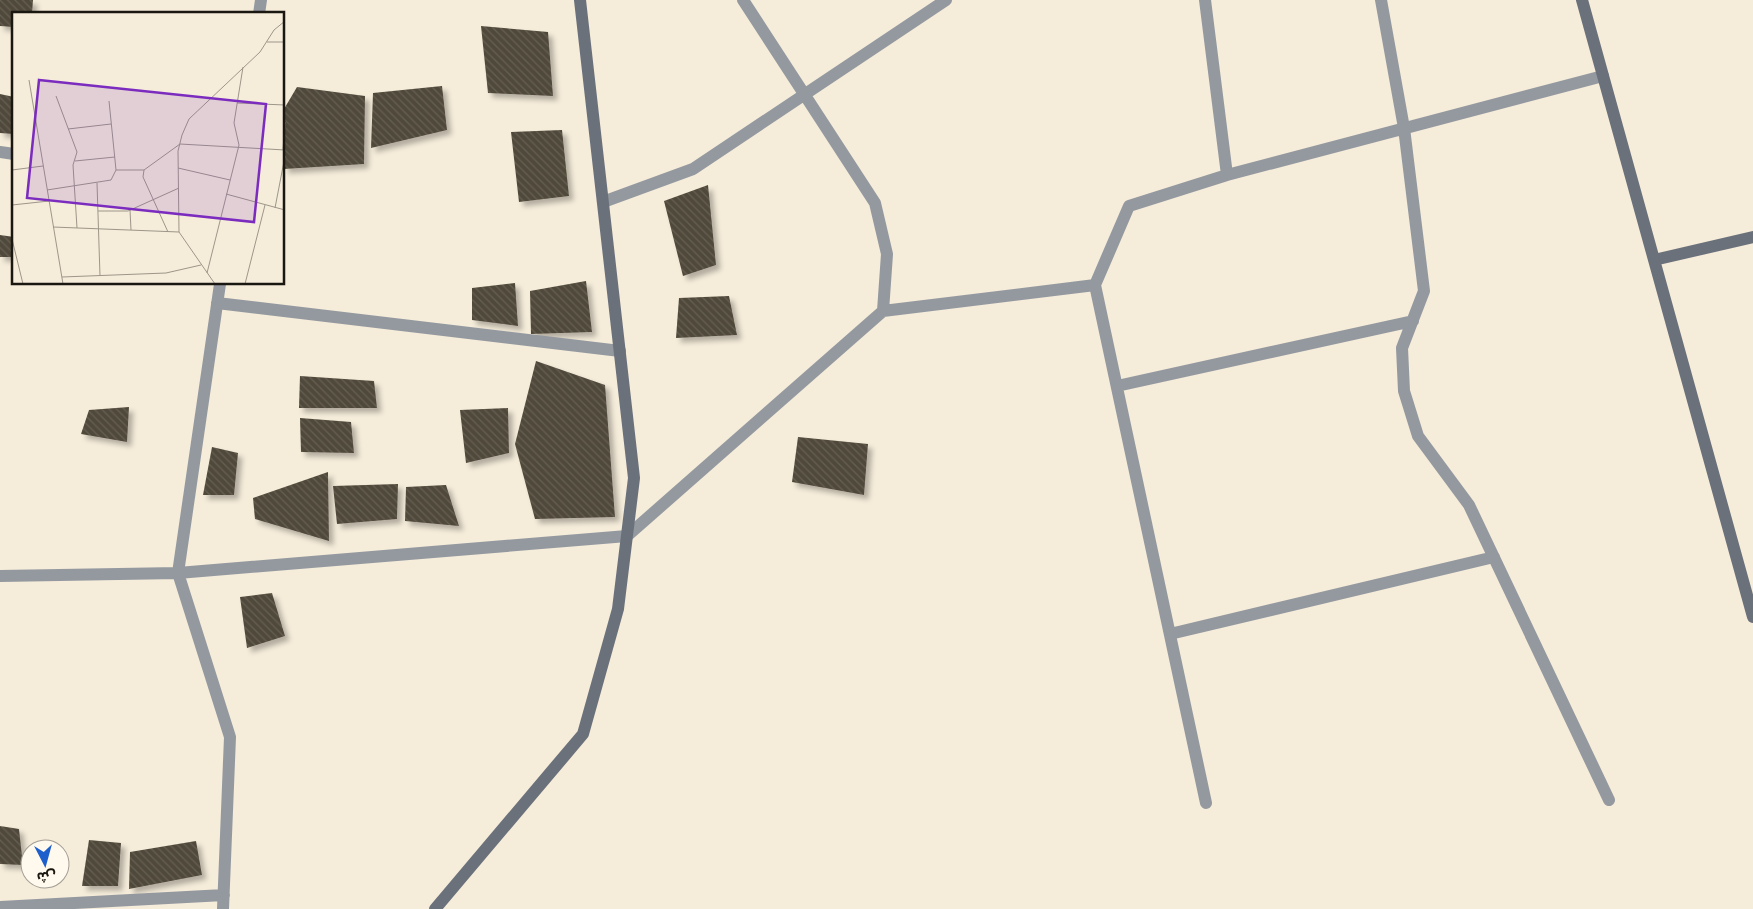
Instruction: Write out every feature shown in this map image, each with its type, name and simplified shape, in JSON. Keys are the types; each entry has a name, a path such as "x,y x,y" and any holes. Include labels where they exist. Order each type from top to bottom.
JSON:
{"street":[{"path":"435,909 583,734 618,609 634,478 580,0"},
{"path":"743,0 875,203 887,254 883,310"},
{"path":"603,202 693,169 946,0"},
{"path":"1205,0 1227,175"},
{"path":"1381,0 1404,128 1424,291 1402,348 1404,391 1418,436 1469,505 1609,800"},
{"path":"1582,0 1753,617"},
{"path":"1206,803 1095,285 1129,206 1227,175 1603,76"},
{"path":"1654,260 1753,237"},
{"path":"220,285 178,573 230,737 223,909"},
{"path":"0,576 178,573 627,536 883,310 1095,285"},
{"path":"217,303 620,351"},
{"path":"1117,386 1413,321"},
{"path":"1170,634 1494,557"},
{"path":"0,907 224,895"}],"building":[{"path":"0,0 33,0 32,12 12,12 12,27 0,26"},
{"path":"481,26 548,32 553,96 488,93"},
{"path":"442,86 447,130 371,148 373,93"},
{"path":"297,87 365,96 364,164 285,169 285,107"},
{"path":"0,94 12,97 12,134 0,133"},
{"path":"562,130 569,196 519,202 511,132"},
{"path":"708,185 716,265 683,276 664,201"},
{"path":"0,235 12,237 12,257 0,257"},
{"path":"586,281 592,332 531,334 530,291"},
{"path":"515,283 518,326 472,320 472,288"},
{"path":"729,296 737,335 676,338 679,298"},
{"path":"536,361 605,385 615,517 535,519 515,444"},
{"path":"300,376 374,381 377,408 299,408"},
{"path":"129,407 127,442 81,434 89,410"},
{"path":"508,408 509,453 466,463 460,410"},
{"path":"300,418 351,422 354,453 301,452"},
{"path":"798,437 868,444 864,495 792,482"},
{"path":"212,447 238,453 234,495 203,495"},
{"path":"328,472 329,541 255,519 253,498"},
{"path":"398,484 397,519 337,524 333,486"},
{"path":"446,485 459,526 405,521 406,487"},
{"path":"272,593 285,636 247,648 240,597"},
{"path":"0,826 19,829 20,865 0,864"},
{"path":"89,840 121,843 118,886 82,886"},
{"path":"196,841 202,875 129,889 130,852"}]}
